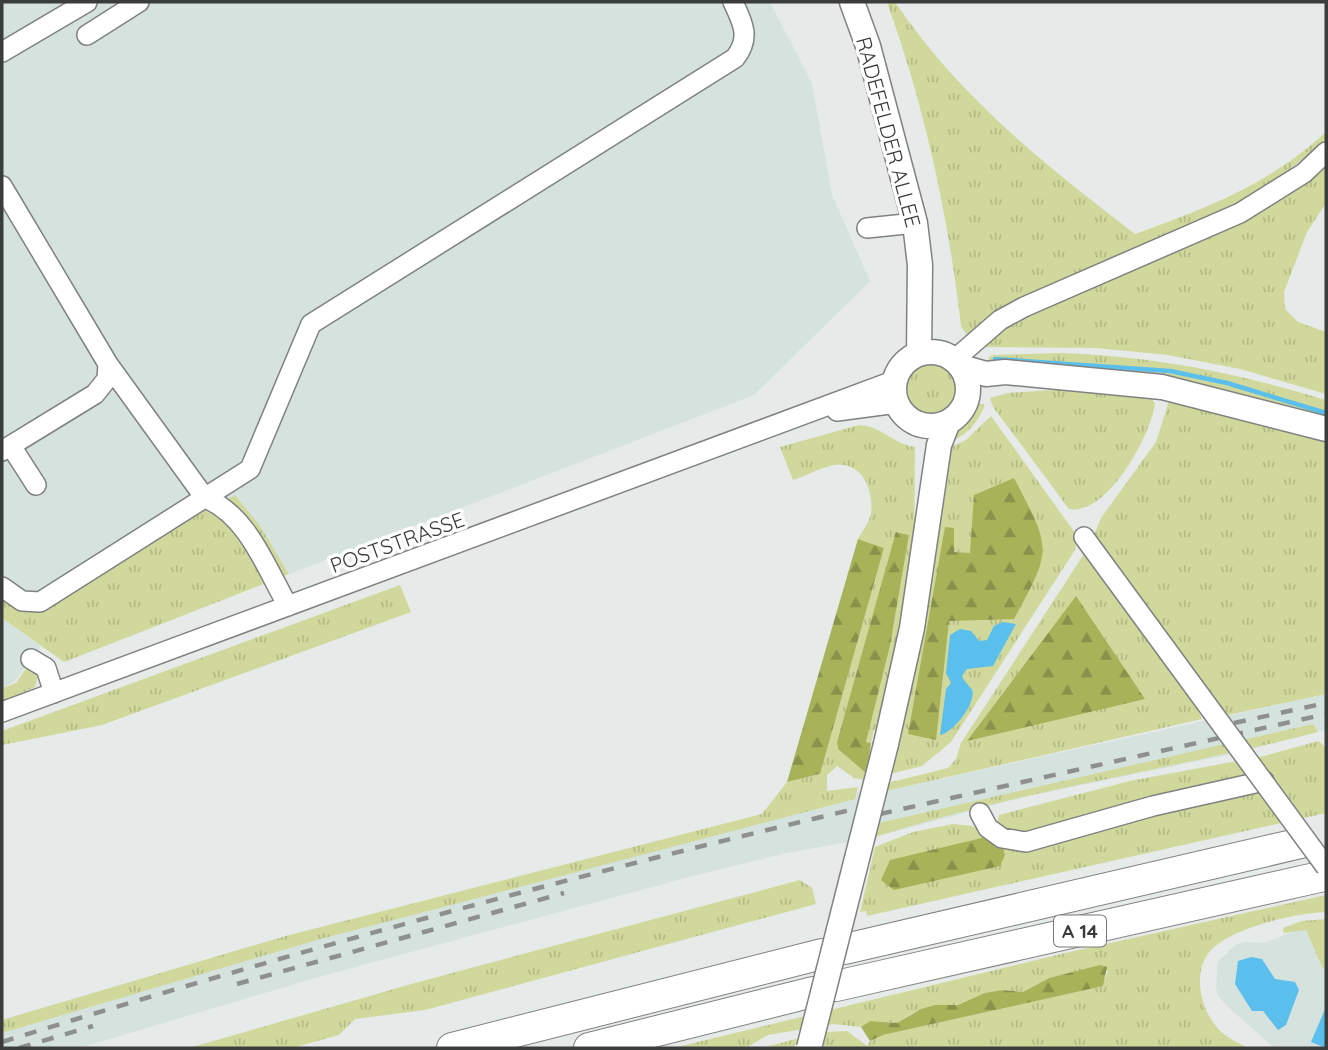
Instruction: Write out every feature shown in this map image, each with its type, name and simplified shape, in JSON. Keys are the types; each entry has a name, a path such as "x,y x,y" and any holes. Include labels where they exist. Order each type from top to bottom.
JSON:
{"highway":[{"name":"A 14","path":"452,1048 834,952 1314,841"},
{"name":"A 14","path":"589,1048 824,989 1325,872"}],"main road":[{"name":"RADEFELDER ALLEE","path":"852,2 868,46 915,223 920,265 944,359"},
{"path":"944,359 968,393"},
{"path":"925,531 921,444 902,401 901,369 944,359 986,374 1006,372 1192,393 1326,429"},
{"path":"968,393 1009,385 1101,381"},
{"path":"808,1048 886,744 912,628 939,445 948,422 958,414 968,393"},
{"path":"902,401 925,425 948,422"}],"street":[{"path":"2,52 87,2"},
{"path":"87,35 139,2"},
{"path":"2,587 22,601 40,602 250,469 311,324 735,58 744,47 746,36 733,2"},
{"path":"944,359 1000,320 1024,307 1240,213 1304,173 1326,152"},
{"path":"2,186 100,345 108,363 205,498 222,505 239,521 288,606"},
{"path":"867,228 915,223"},
{"path":"36,485 6,449 95,394 107,379 108,363"},
{"name":"POSTSTRASSE","path":"2,712 808,415 902,401"},
{"path":"1084,537 1264,781 1325,872"},
{"path":"31,659 46,668 54,693"},
{"path":"980,813 988,828 1002,838 1026,842 1153,806 1264,781"}],"shaded area":[{"path":"2,2 770,2 812,84 832,195 870,281 754,395 289,574 260,526 222,505 28,623 2,604"},
{"path":"2,618 41,646 14,682 2,687"},
{"path":"1326,694 1326,730 1232,754 1019,798 875,837 787,853 693,876 322,976 79,1048 2,1048 2,1020 286,936 858,792 886,791"},
{"path":"1302,928 1306,930 1322,967 1326,969 1326,1048 1278,1048 1271,1045 1219,997 1216,988 1218,962 1235,945 1246,942 1264,943"}],"green space":[{"path":"887,2 895,2 947,68 1005,128 1135,234 1187,215 1259,181 1304,151 1326,132 1326,141 1264,189 968,337 961,326 942,202 924,122"},
{"path":"1326,165 1326,203 1307,232 1284,292 1285,309 1298,322 1326,332 1326,394 1240,369 1168,355 1096,348 981,347 1004,330 1040,311 1240,223 1299,187"},
{"path":"1060,353 1162,362 1228,374 1326,400 1326,419 1267,401 1183,382 988,367 989,357 993,355"},
{"path":"930,359 941,361 954,372 959,388 957,399 946,412 930,417 919,415 906,404 901,388 903,377 914,364"},
{"path":"1068,389 1150,394 1155,404 1136,454 1112,488 1083,508 1069,509 993,407 990,398 1008,393"},
{"path":"1169,401 1326,437 1326,694 1228,715 1202,685 1095,541 1101,518 1156,442"},
{"path":"979,404 984,404 984,407 974,425 959,438 946,442"},
{"path":"991,416 1078,537 1075,550 951,742 922,766 890,774 902,735 899,729 951,447 966,440"},
{"path":"859,425 874,428 915,447 914,555 880,731 874,730 871,743 866,742 890,646 909,535 897,532 837,742 838,749 867,774 865,780 854,778 837,766 827,775 827,791 858,787 855,799 317,940 2,1033 2,1020 286,936 762,814 787,782 820,774 884,548 858,539 871,514 871,496 865,479 859,473 845,465 835,465 793,480 780,447"},
{"path":"1014,478 1041,535 1041,562 1036,577 1014,619 949,621 936,740 908,734 945,527 954,528 954,552 970,553 974,495"},
{"path":"235,495 260,526 289,574 64,662 2,618 2,594 28,606 198,508 207,512"},
{"path":"896,532 909,535 890,646 866,742 871,743 867,774 838,749 837,742"},
{"path":"858,539 884,548 820,774 787,782"},
{"path":"1084,554 1092,557 1187,688 1202,719 886,791 888,783 948,768 956,759 961,743"},
{"path":"400,585 411,612 102,725 2,745 2,731"},
{"path":"1076,596 1145,699 967,741"},
{"path":"29,664 38,676 35,687 2,702 2,688 16,683"},
{"path":"1313,724 1318,732 985,806 875,837 879,823"},
{"path":"1319,741 1326,748 1326,813 867,916 866,911 860,912 875,847 913,832 953,824 972,826 1001,842 1031,838 997,827 999,815 1130,781 1264,756"},
{"path":"990,836 1001,842 1005,855 1000,866 894,890 881,880 890,860"},
{"path":"800,880 812,888 816,904 425,1010 355,1019 339,1035 292,1048 189,1048 415,983"},
{"path":"1326,895 1326,912 1283,918 1251,928 1223,940 1206,957 1200,980 1204,1005 1225,1035 1248,1048 824,1048 825,1032 847,1031 867,1046 870,1041 883,1035 1102,986 1108,971 1066,974 1049,978 1023,992 1003,990 958,1005 935,1005 913,1013 897,1023 870,1021 861,1027 833,1024 768,1035 746,1048 673,1048 1061,954"},
{"path":"1326,919 1326,969 1322,967 1306,930 1284,933 1283,928 1302,921"},
{"path":"1100,965 1107,967 1103,986 883,1035 870,1041 861,1027 870,1021 897,1023 921,1009 935,1005 958,1005 985,993 1003,990 1023,992 1049,978"},
{"path":"800,1038 793,1048 761,1048"}],"water":[{"path":"1003,622 1016,624 993,666 967,669 962,676 972,690 971,702 957,724 940,735 946,689 951,683 946,673 950,635 960,629 971,631 979,641 987,640 994,626"},
{"path":"1251,957 1262,959 1275,979 1295,982 1299,990 1286,1025 1278,1030 1263,1011 1252,1011 1235,984 1238,961"},
{"path":"1326,1007 1326,1048 1311,1042"}],"waterway":[{"path":"995,359 1170,371 1227,383 1326,413"}],"railway":[{"path":"1234,723 1326,703"},
{"path":"880,814 1326,714"},
{"path":"2,1042 428,917 859,808"},
{"path":"237,984 564,893"},
{"path":"19,1048 93,1026"}]}
